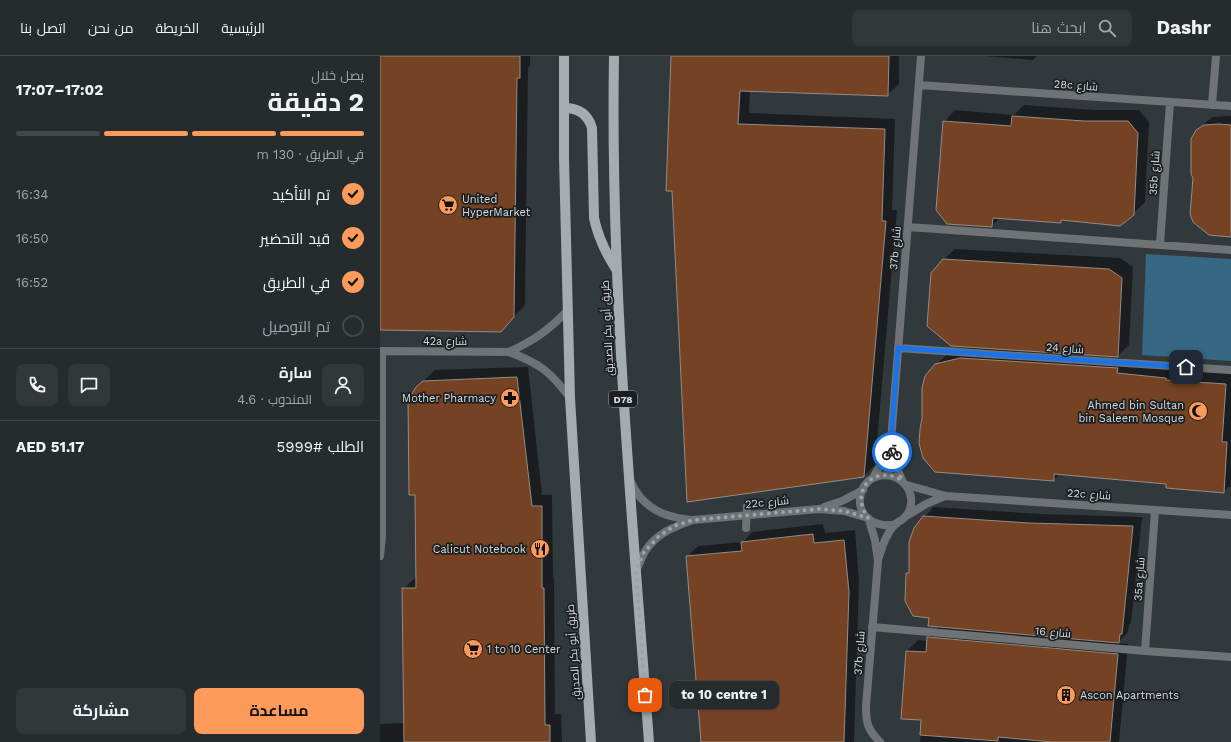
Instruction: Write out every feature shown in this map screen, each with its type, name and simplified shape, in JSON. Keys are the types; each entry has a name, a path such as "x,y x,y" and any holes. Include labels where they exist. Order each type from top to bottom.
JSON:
{"main road":[{"name":"طريق أبو بكر الصديق","path":"564,56 567,311 570,398 591,742"},
{"name":"طريق أبو بكر الصديق","path":"614,56 616,269 621,374 649,742"},
{"path":"564,108 572,108 580,111 586,116 592,128 594,218 602,245 616,269"}],"street":[{"name":"37b شارع","path":"904,483 894,461 891,441 921,56"},
{"path":"1212,105 1216,56"},
{"name":"28c شارع","path":"919,85 1231,106"},
{"name":"35b شارع","path":"1160,245 1170,102"},
{"path":"908,227 1231,250"},
{"name":"42a شارع","path":"509,352 526,345 541,335 555,324 567,311"},
{"name":"شارع 24","path":"898,348 1231,370"},
{"path":"380,556 382,536 381,351"},
{"name":"42a شارع","path":"381,351 509,352 527,359 544,369 558,382 570,398"},
{"name":"37b شارع","path":"872,478 883,460 891,441"},
{"path":"880,475 895,476 904,483 910,492 912,500 908,514 902,520 896,524 882,526 875,524 868,519 863,512 860,497 862,490 872,478 880,475"},
{"name":"22c شارع","path":"629,479 639,496 654,510 673,518 693,520"},
{"name":"22c شارع","path":"904,483 926,492 946,496 1231,515"},
{"name":"22c شارع","path":"819,509 842,501 862,490"},
{"name":"22c شارع","path":"908,514 926,504 946,496"},
{"name":"22c شارع","path":"636,571 644,552 658,537 674,526 693,520 747,510 819,509 844,511 868,519"},
{"path":"746,528 747,510"},
{"name":"35a شارع","path":"1145,651 1155,510"},
{"name":"37b شارع","path":"868,519 875,540 878,561 866,720 871,732 880,742"},
{"name":"37b شارع","path":"878,561 885,542 896,524"},
{"name":"شارع 16","path":"872,627 1231,657"}],"shaded area":[{"path":"1146,254 1231,259 1231,361 1142,355"}],"building":[{"name":"United HyperMarket","path":"380,56 520,56 520,78 517,78 514,317 501,332 380,330"},
{"path":"671,56 889,56 888,96 740,91 738,124 885,129 882,221 886,221 864,477 687,502 672,191 666,191"},
{"path":"1012,116 1084,121 1128,121 1138,133 1134,215 1120,226 1061,220 1061,223 993,218 992,227 947,224 936,210 943,121 1011,126"},
{"path":"1204,125 1231,125 1231,237 1209,235 1193,222 1190,214 1193,178 1191,174 1191,139 1196,130"},
{"path":"943,259 1109,269 1122,278 1118,357 951,346 927,326 931,273"},
{"path":"960,358 1118,368 1117,373 1166,378 1166,380 1226,384 1222,442 1227,442 1224,493 1166,488 1166,484 1054,474 1054,481 935,472 923,458 919,443 922,418 922,388 925,376 935,364"},
{"path":"517,377 532,506 542,506 545,725 550,725 550,742 404,742 402,588 416,588 415,495 409,495 408,400 416,387 423,381"},
{"path":"923,516 1029,523 1133,526 1122,634 1120,634 1119,643 928,626 929,618 913,616 905,601 906,573 909,573 909,542 914,528"},
{"path":"813,534 814,543 844,540 849,592 844,742 701,742 686,556 742,551 741,542"},
{"path":"927,637 1118,654 1110,742 1052,742 998,737 998,741 920,735 921,720 901,719 906,651 926,652"}],"way so far":[{"path":"645,695 636,571 644,552 658,537 674,526 693,520 748,514 819,509 844,511 868,518 863,512 860,497 862,490 867,483 872,478 880,475 895,476 902,480 892,452"}],"place":[{"name":"United HyperMarket","path":"448,205"},
{"name":"Mother Pharmacy","path":"510,398"},
{"name":"Ahmed bin Sultan bin Saleem Mosque","path":"1198,411"},
{"name":"Calicut Notebook","path":"540,549"},
{"name":"1 to 10 Center","path":"473,649"},
{"name":"1 to 10 centre","path":"645,695"},
{"name":"Ascon Apartments","path":"1066,695"}],"route":[{"path":"892,452 891,441 898,348 1186,367"}]}
